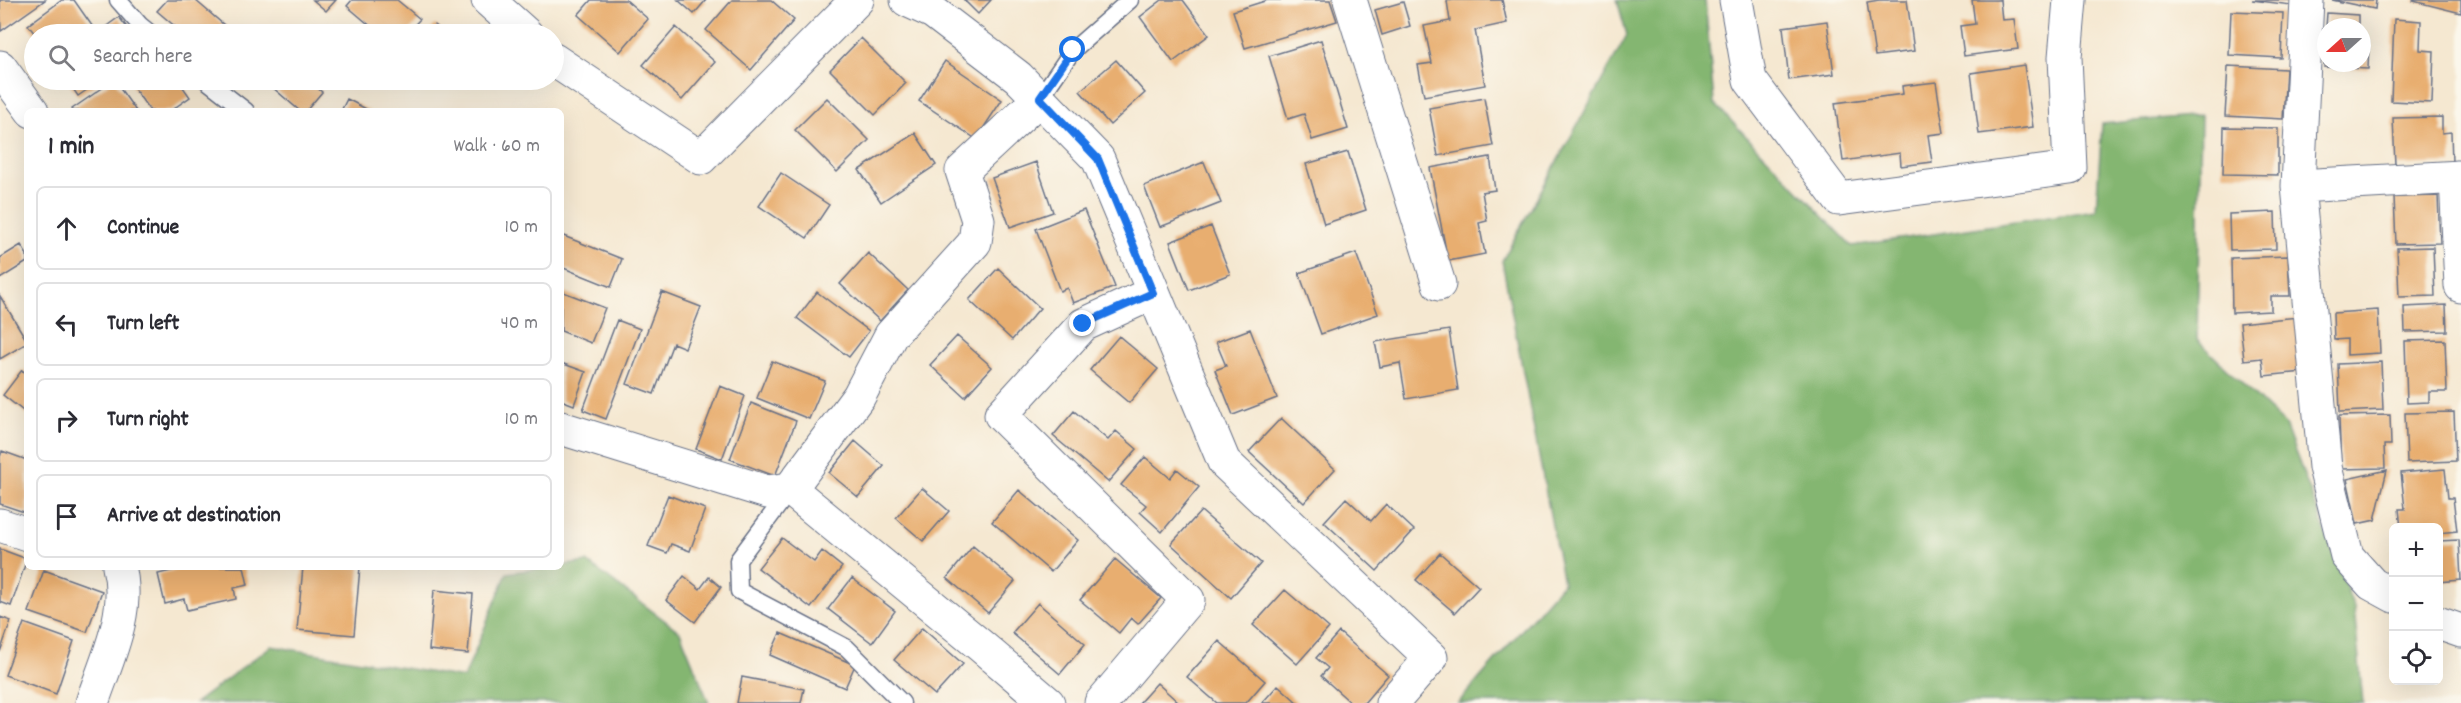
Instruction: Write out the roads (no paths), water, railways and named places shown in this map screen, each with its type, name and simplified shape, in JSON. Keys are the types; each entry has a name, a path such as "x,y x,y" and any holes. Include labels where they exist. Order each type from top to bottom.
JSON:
{"street":[{"path":"488,0 515,24"},
{"path":"564,67 701,158 857,0"},
{"path":"907,0 933,12 1018,76 1098,159 1224,462 1431,658 1392,703"},
{"path":"1350,0 1439,284"},
{"path":"1736,0 1750,80 1839,200 2070,168 2065,57 2070,0"},
{"path":"2307,0 2298,186 2325,467 2347,556 2372,584 2389,593"},
{"path":"0,67 30,108"},
{"path":"564,429 767,492 790,489 859,396 891,335 975,242 978,220 963,171 1040,98"},
{"path":"2298,186 2459,177 2461,286"},
{"path":"1101,703 1188,600 1001,415 1083,324 1153,293"},
{"path":"790,489 981,645 1048,703"},
{"path":"0,525 24,533"},
{"path":"92,703 120,619 123,582 120,570"},
{"path":"2443,625 2461,631"}],"lane":[{"path":"118,0 141,24"},
{"path":"1040,98 1073,50 1130,0"},
{"path":"219,90 242,108"},
{"path":"790,489 738,560 739,591 848,648 902,703"}]}
